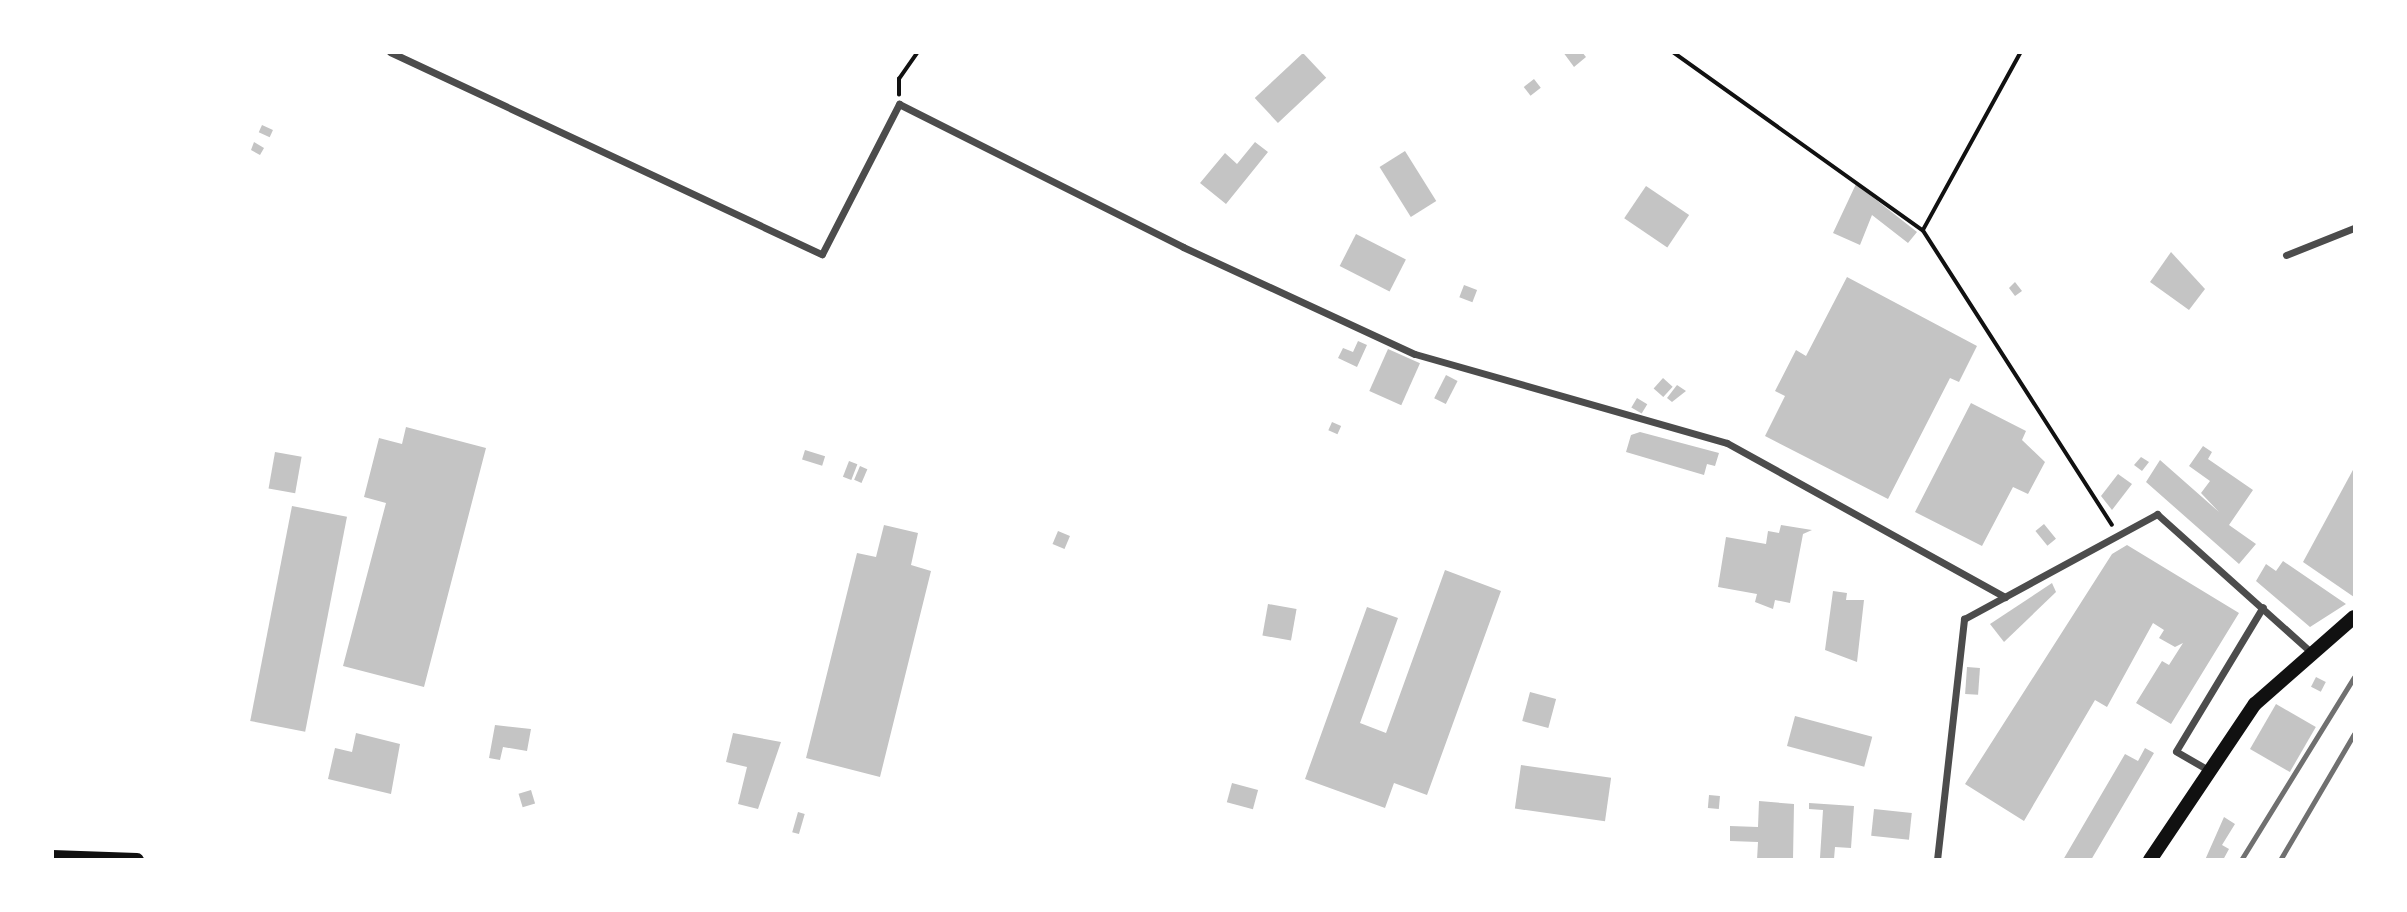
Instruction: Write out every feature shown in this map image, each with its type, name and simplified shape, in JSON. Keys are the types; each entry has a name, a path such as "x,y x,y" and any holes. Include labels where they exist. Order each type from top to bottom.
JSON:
{"main road":[{"path":"2150,859 2255,704 2354,617"},
{"path":"52,857 137,859"}],"street":[{"path":"390,52 822,254 899,104 1183,247 1415,354 1727,443 2005,597"},
{"path":"2286,255 2354,228"},
{"path":"1937,859 1964,619 2157,514 2311,652"},
{"path":"2210,771 2176,751 2263,607"}],"path":[{"path":"899,104 899,79 918,52"},
{"path":"1673,52 1923,230 2119,535"},
{"path":"1923,230 2021,52"}],"building":[{"path":"1563,52 1582,52 1586,57 1574,67"},
{"path":"1303,53 1326,78 1278,123 1255,98"},
{"path":"1534,79 1541,88 1531,96 1524,87"},
{"path":"262,125 273,130 270,137 259,132"},
{"path":"254,142 264,148 260,155 251,150"},
{"path":"1255,142 1268,152 1226,204 1200,183 1225,153 1237,164"},
{"path":"1405,151 1436,201 1411,217 1380,167"},
{"path":"1856,184 1917,232 1908,243 1872,215 1860,245 1833,233"},
{"path":"1646,186 1689,215 1667,247 1624,218"},
{"path":"1356,234 1406,259 1390,291 1340,266"},
{"path":"2171,252 2205,289 2189,310 2150,282"},
{"path":"1847,277 1977,346 1959,382 1950,378 1888,499 1765,436 1785,396 1775,391 1796,350 1806,356"},
{"path":"2015,282 2022,291 2015,296 2009,288"},
{"path":"1464,285 1477,290 1472,302 1459,297"},
{"path":"1358,341 1367,345 1357,367 1338,358 1343,348 1353,352"},
{"path":"1388,349 1420,363 1401,405 1369,391"},
{"path":"1446,375 1458,381 1446,404 1434,398"},
{"path":"1663,378 1673,387 1663,397 1654,388"},
{"path":"1677,385 1686,391 1672,402 1667,398"},
{"path":"1637,398 1647,404 1642,414 1631,407"},
{"path":"1971,403 2026,431 2022,440 2045,462 2028,494 2013,487 1982,546 1915,512"},
{"path":"1332,422 1341,426 1337,434 1328,430"},
{"path":"406,427 486,448 424,687 343,666 386,503 364,497 379,438 402,444"},
{"path":"1640,432 1719,453 1715,466 1707,464 1704,475 1626,452 1631,435"},
{"path":"2203,446 2212,452 2208,459 2253,490 2229,525 2256,544 2239,564 2146,482 2160,460 2219,512 2201,493 2210,481 2189,466"},
{"path":"805,450 825,456 822,466 802,460"},
{"path":"275,452 302,457 295,493 269,488"},
{"path":"2141,457 2149,462 2142,471 2134,465"},
{"path":"849,461 857,464 851,480 843,477"},
{"path":"860,466 867,469 862,483 854,480"},
{"path":"2354,468 2354,597 2303,562"},
{"path":"2118,474 2132,484 2112,510 2101,496"},
{"path":"292,506 347,517 305,732 250,721"},
{"path":"2044,524 2056,539 2047,546 2035,531"},
{"path":"884,525 918,533 911,565 931,571 880,777 806,758 857,553 876,557"},
{"path":"1781,525 1812,530 1803,534 1790,603 1775,600 1773,609 1755,602 1757,594 1718,587 1726,537 1766,544 1768,531 1779,533"},
{"path":"1058,531 1070,536 1064,549 1053,544"},
{"path":"2127,545 2239,613 2171,724 2136,703 2162,661 2169,665 2183,643 2175,647 2159,638 2164,630 2153,623 2107,707 2095,700 2024,821 1965,784 2112,554"},
{"path":"2283,561 2346,604 2310,627 2256,581 2266,564 2276,571"},
{"path":"1445,570 1501,591 1427,795 1394,783 1385,808 1305,779 1367,607 1398,618 1360,723 1386,733"},
{"path":"2052,583 2056,592 2004,642 1990,624"},
{"path":"1833,591 1847,593 1846,600 1864,600 1857,662 1825,650"},
{"path":"1268,604 1297,609 1291,641 1262,636"},
{"path":"1967,667 1980,668 1978,695 1965,694"},
{"path":"2316,677 2326,682 2321,692 2311,687"},
{"path":"1530,692 1556,699 1548,728 1522,721"},
{"path":"2276,704 2316,727 2290,772 2250,749"},
{"path":"1795,716 1872,737 1864,767 1787,746"},
{"path":"495,725 531,729 527,751 503,747 500,760 489,758"},
{"path":"356,733 400,744 391,794 328,779 335,748 352,752"},
{"path":"733,733 781,742 758,809 738,804 747,767 726,762"},
{"path":"2145,748 2154,753 2091,860 2063,860 2125,754 2138,761"},
{"path":"1521,765 1611,778 1605,821 1515,809"},
{"path":"1232,783 1258,790 1253,809 1227,802"},
{"path":"531,790 535,803 523,807 519,794"},
{"path":"1709,795 1720,796 1719,809 1708,808"},
{"path":"1759,801 1794,804 1793,860 1757,860 1758,842 1730,841 1730,826 1758,827"},
{"path":"1809,803 1854,806 1851,848 1835,847 1834,859 1820,858 1823,810 1809,809"},
{"path":"1874,809 1912,813 1909,840 1871,836"},
{"path":"798,812 805,814 799,834 792,832"},
{"path":"2224,817 2235,824 2222,845 2229,849 2223,860 2205,860"}],"railway":[{"path":"2241,860 2354,677"},
{"path":"2280,860 2354,734"}]}
